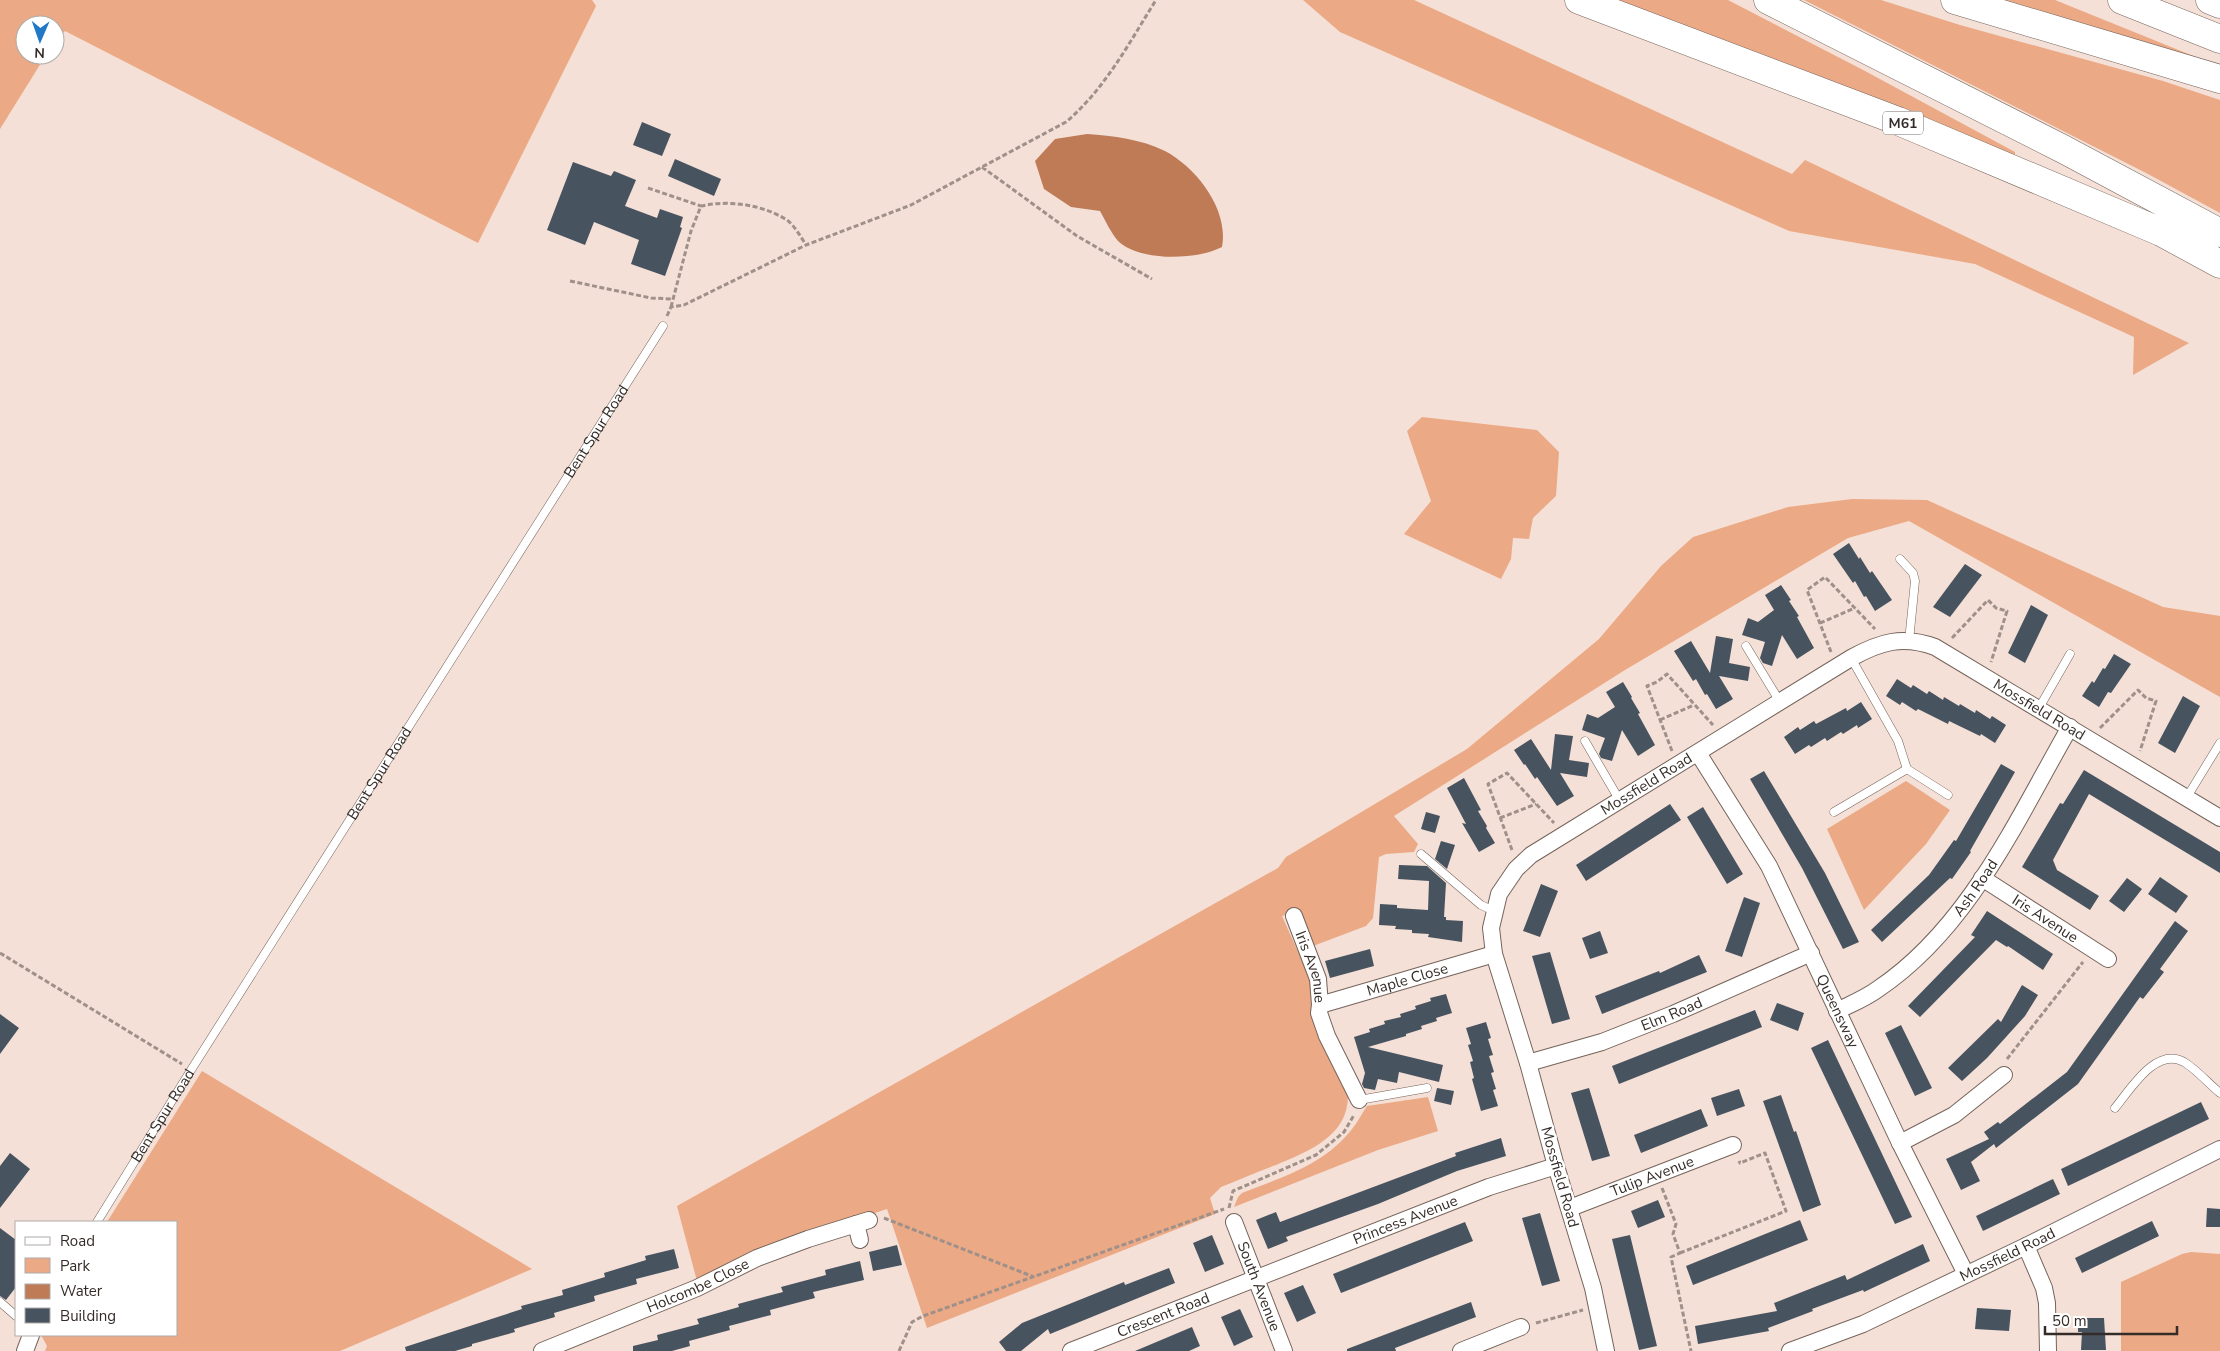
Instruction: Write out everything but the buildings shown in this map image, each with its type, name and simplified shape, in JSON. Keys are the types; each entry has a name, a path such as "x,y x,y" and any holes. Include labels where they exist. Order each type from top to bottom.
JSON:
{"highway":[{"name":"M61","path":"1579,0 1907,125 2161,232 2220,264"},
{"path":"1768,0 2054,145 2220,233"},
{"path":"1955,0 2220,80"},
{"path":"2122,0 2220,38"},
{"path":"2210,0 2220,4"}],"street":[{"name":"Mossfield Road","path":"1606,1351 1597,1306 1570,1208 1494,954 1491,928 1494,910 1499,894 1518,867 1531,856 1565,834 1836,667 1873,646 1888,642 1910,641 1922,643 1940,651 2039,708 2220,818"},
{"name":"Ash Road","path":"1837,1010 1878,990 1914,959 1949,923 1982,878 2070,727"},
{"name":"Queensway","path":"1698,753 1769,866 1900,1143 1966,1274"},
{"name":"Iris Avenue","path":"1982,878 2108,959"},
{"name":"Iris Avenue","path":"1294,916 1318,979 1319,1013 1327,1036 1359,1100"},
{"name":"Elm Road","path":"1528,1063 1602,1042 1673,1014 1811,953"},
{"name":"Maple Close","path":"1320,1005 1494,954"},
{"path":"1900,1143 1954,1115 2004,1075"},
{"name":"Tulip Avenue","path":"1570,1208 1733,1145"},
{"name":"Mossfield Road","path":"1790,1351 1863,1324 2026,1246 2220,1149"},
{"name":"Princess Avenue","path":"1255,1278 1489,1187 1556,1166"},
{"name":"South Avenue","path":"1231,1214 1284,1351"},
{"path":"860,1240 862,1222"},
{"name":"Holcombe Close","path":"542,1351 697,1288 757,1258 862,1222"},
{"path":"2026,1246 2044,1288 2047,1303 2048,1351"},
{"name":"Crescent Road","path":"1071,1351 1255,1278"},
{"path":"1461,1351 1521,1327"},
{"path":"25,1351 31,1336"}],"lane":[{"name":"Bent Spur Road","path":"98,1221 191,1070 663,326"},
{"path":"1900,558 1913,574 1915,581 1910,641"},
{"path":"1746,646 1780,702"},
{"path":"2039,708 2070,654"},
{"path":"1851,658 1898,741 1907,769 1948,795"},
{"path":"1585,741 1620,801"},
{"path":"2187,797 2220,743"},
{"path":"1834,812 1907,769"},
{"path":"1420,854 1481,905 1494,910"},
{"path":"2115,1108 2151,1066 2167,1059 2182,1061 2220,1093"},
{"path":"1359,1100 1427,1088"},
{"path":"0,1302 15,1315"}],"path":[{"path":"671,307 684,305 806,244 911,205 1066,122 1084,107 1105,80 1156,0"},
{"path":"982,166 1077,236 1152,279"},
{"path":"648,188 700,206 730,203 765,210 788,221 806,244"},
{"path":"663,326 671,307 691,231 700,206"},
{"path":"570,282 651,298 673,299"},
{"path":"1836,667 1807,590 1825,578 1888,642"},
{"path":"1940,651 1988,600 1996,608 2007,611 1986,677"},
{"path":"1820,623 1854,608"},
{"path":"1677,766 1647,686 1657,682 1667,674 1724,737"},
{"path":"2090,739 2138,690 2146,698 2156,701 2135,766"},
{"path":"1660,720 1694,705"},
{"path":"1518,867 1488,784 1507,773 1565,834"},
{"path":"1500,818 1536,804"},
{"path":"2004,1075 2006,1060 2093,950"},
{"path":"0,953 191,1070"},
{"path":"899,1351 912,1322 923,1316 1034,1277 1231,1214 1233,1191 1316,1155 1344,1132 1355,1113 1359,1100"},
{"path":"1690,1351 1671,1257 1786,1211 1765,1153 1740,1163 1733,1145"},
{"path":"1656,1174 1676,1224 1673,1234 1680,1253"},
{"path":"862,1222 883,1218 1034,1277"},
{"path":"1521,1327 1597,1306"}],"green space":[{"path":"0,0 592,0 596,6 478,243 65,31 65,15 15,15 15,65 40,65 0,129"},
{"path":"1303,0 1414,0 1792,174 1805,160 2189,343 2133,375 2134,337 1975,264 1789,231 1340,32"},
{"path":"1611,0 1728,0 2015,152 2015,156"},
{"path":"1804,0 1881,0 1960,25 2163,81 2220,100 2220,213 2148,174"},
{"path":"1994,0 2055,0 2218,66"},
{"path":"1422,417 1537,430 1559,452 1556,496 1533,518 1529,539 1513,538 1511,559 1501,579 1404,534 1431,501 1407,431"},
{"path":"1852,499 1927,500 2163,607 2220,616 2220,697 1909,521 1848,538 1625,670 1394,816 1418,844 1414,852 1386,854 1379,857 1373,918 1366,926 1313,946 1300,910 1282,916 1312,983 1348,1094 1347,1109 1342,1121 1334,1131 1314,1147 1289,1160 1221,1187 1210,1198 1215,1214 927,1328 887,1209 759,1251 697,1281 677,1206 1278,868 1286,857 1467,749 1599,639 1661,566 1693,537 1788,507"},
{"path":"1906,781 1950,810 1926,844 1864,910 1827,829"},
{"path":"202,1071 532,1269 340,1351 45,1351 47,1346 42,1336 178,1336 178,1221 108,1221"},
{"path":"1428,1097 1438,1131 1378,1150 1234,1207 1242,1193 1299,1170 1325,1155 1350,1132 1367,1106"},
{"path":"2191,1252 2220,1254 2220,1351 2121,1351 2121,1282 2182,1254"}],"water":[{"path":"1087,134 1137,141 1156,147 1177,158 1199,179 1215,205 1221,219 1222,247 1184,256 1154,256 1140,253 1118,241 1100,211 1071,207 1044,189 1035,161 1055,139"}]}
